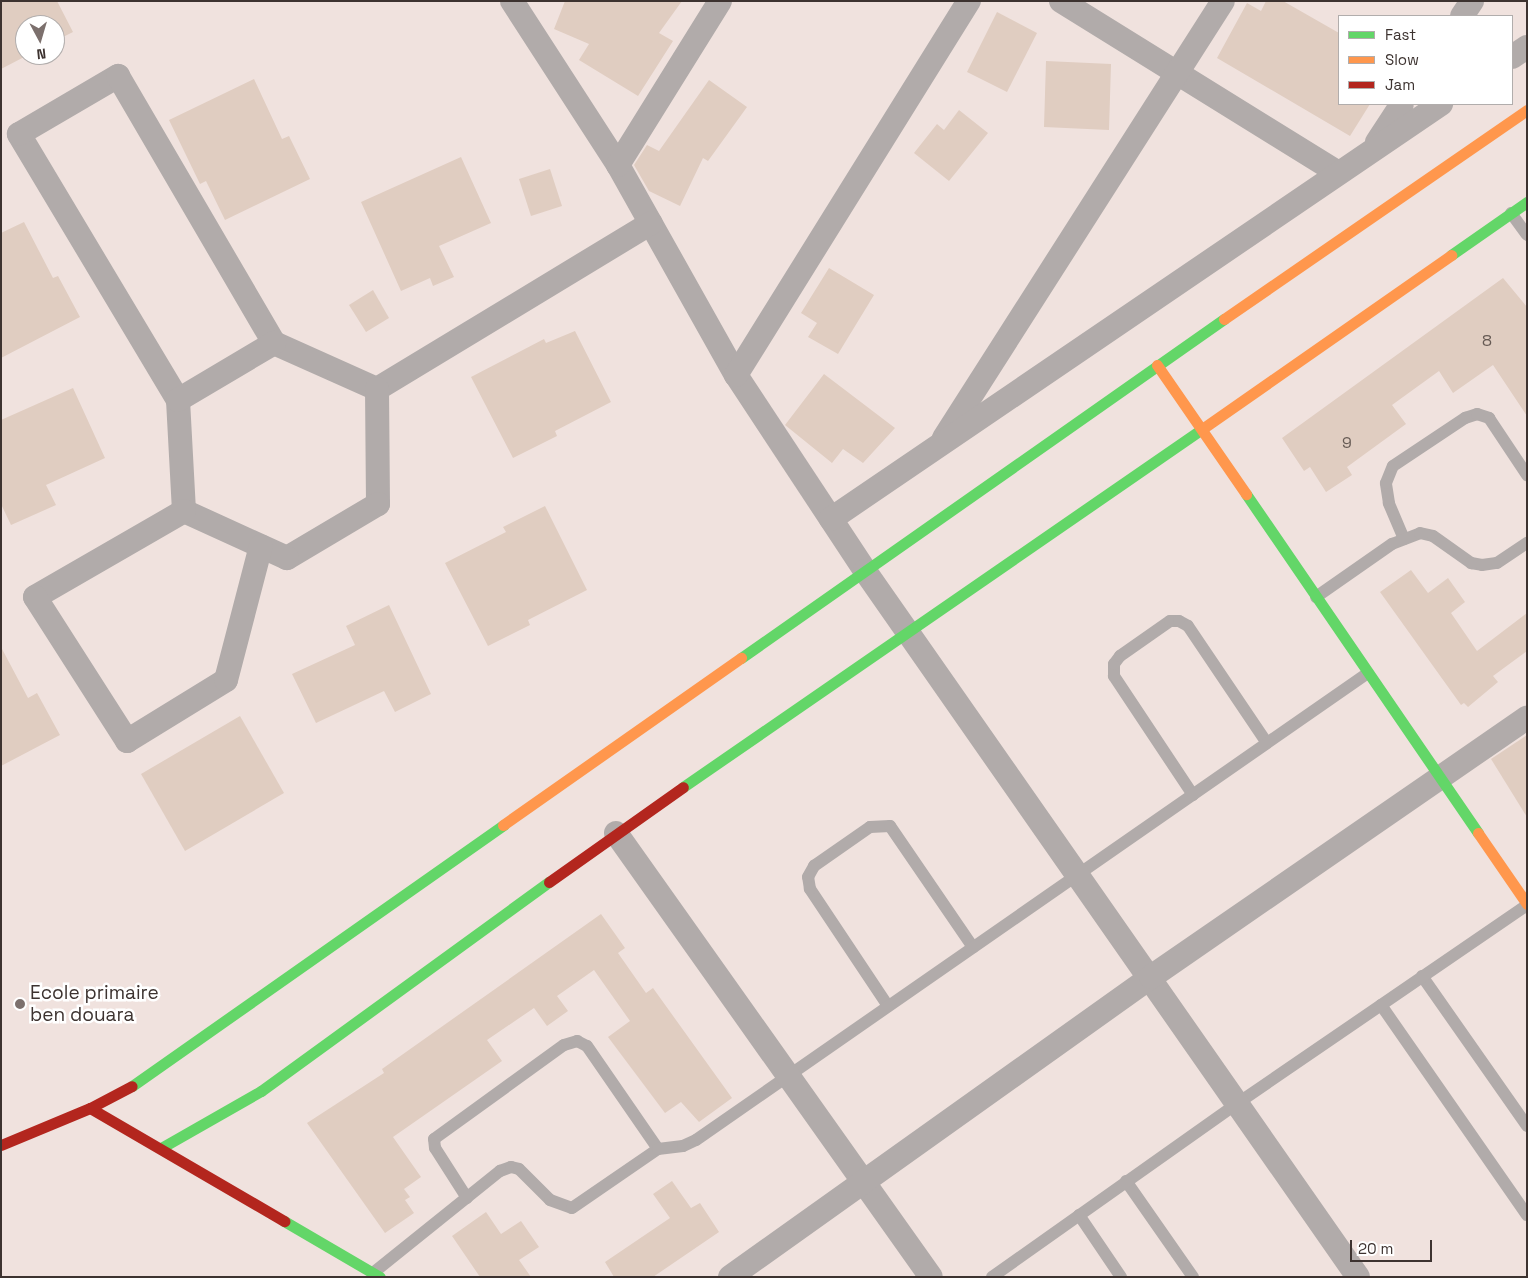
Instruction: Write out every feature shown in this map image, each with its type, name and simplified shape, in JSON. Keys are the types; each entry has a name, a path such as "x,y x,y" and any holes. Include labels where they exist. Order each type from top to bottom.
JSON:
{"street":[{"path":"512,1 618,165 736,375 865,571 910,632 1151,977 1358,1277"},
{"path":"618,165 720,1"},
{"path":"736,375 969,1"},
{"path":"1061,1 1338,173"},
{"path":"939,446 1223,1"},
{"path":"1463,15 1472,1"},
{"path":"1513,56 1527,47"},
{"path":"184,511 178,400 19,134 118,76 274,343 377,389"},
{"path":"1370,152 1401,105"},
{"path":"831,519 1440,105"},
{"path":"1,1145 90,1108 132,1086 1157,365 1527,110"},
{"path":"161,1148 220,1117 261,1091 616,833 910,632 1527,202"},
{"path":"377,389 651,223"},
{"path":"178,400 274,343"},
{"path":"1157,365 1199,430 1527,904"},
{"path":"184,511 287,558 378,504 377,389"},
{"path":"184,511 35,597 127,741 226,680 261,546"},
{"path":"730,1277 1151,977 1527,718"},
{"path":"616,833 931,1277"},
{"path":"90,1108 377,1275"}],"lane":[{"path":"1511,213 1527,235"},
{"path":"1404,539 1389,503 1386,482 1393,466 1465,418 1477,414 1489,418 1527,475"},
{"path":"1316,597 1404,539 1420,533 1433,536 1471,563 1482,565 1497,563 1527,543"},
{"path":"1193,795 1114,676 1114,664 1127,651 1170,621 1184,623 1268,743"},
{"path":"377,1275 500,1171 511,1167 519,1169 550,1200 572,1208 658,1149 683,1146 696,1140 1368,673"},
{"path":"888,1006 810,889 808,877 814,866 854,838 870,827 890,826 973,947"},
{"path":"992,1277 1238,1103 1527,904"},
{"path":"1422,976 1527,1126"},
{"path":"1381,1005 1527,1215"},
{"path":"467,1198 435,1148 434,1139 564,1045 577,1041 587,1046 658,1149"},
{"path":"1126,1182 1193,1277"},
{"path":"1078,1215 1121,1277"}],"building":[{"path":"1,1 57,1 64,15 15,15 15,62 1,69"},
{"path":"565,1 682,1 659,33 673,41 638,96 579,60 589,44 554,29"},
{"path":"1266,1 1283,1 1338,32 1338,105 1369,105 1350,136 1217,58 1247,3 1261,11"},
{"path":"997,12 1037,33 1007,92 967,72"},
{"path":"65,16 73,32 65,36"},
{"path":"1046,61 1111,64 1109,130 1044,127"},
{"path":"254,79 282,139 289,136 310,179 225,220 206,181 200,184 169,120"},
{"path":"709,80 747,107 708,161 703,158 680,206 649,191 634,165 647,145 659,151"},
{"path":"959,110 988,133 949,181 914,153 937,124 944,130"},
{"path":"461,157 491,223 439,246 454,277 433,286 430,278 401,291 361,202"},
{"path":"550,169 562,206 531,216 519,179"},
{"path":"24,222 53,278 58,276 80,317 1,358 1,233"},
{"path":"829,268 874,295 838,354 808,337 817,323 801,313"},
{"path":"1503,278 1527,307 1527,416 1493,365 1453,393 1439,371 1392,405 1406,424 1347,467 1352,475 1326,492 1310,467 1304,471 1282,438"},
{"path":"373,290 389,318 366,332 349,305"},
{"path":"575,331 611,402 555,431 557,436 513,458 471,377 544,339 546,343"},
{"path":"824,374 895,428 863,463 843,449 832,463 785,425"},
{"path":"73,388 105,458 46,485 56,505 11,525 1,504 1,420"},
{"path":"545,506 587,590 528,620 530,625 488,646 445,563 506,532 503,527"},
{"path":"1411,570 1428,593 1448,578 1465,602 1451,613 1477,651 1527,613 1527,651 1493,676 1498,682 1468,707 1464,703 1461,705 1380,592"},
{"path":"389,605 431,694 395,712 384,691 316,723 292,674 355,645 346,626"},
{"path":"1,647 28,698 37,693 60,735 1,766"},
{"path":"240,716 284,793 185,851 141,774"},
{"path":"1527,735 1527,817 1491,759"},
{"path":"601,914 625,948 618,953 646,993 653,988 732,1098 699,1122 681,1102 665,1113 608,1037 630,1021 594,970 557,996 568,1011 547,1026 534,1008 487,1040 502,1061 393,1137 421,1177 404,1189 410,1197 405,1200 414,1213 385,1233 307,1123 384,1073 382,1069"},
{"path":"672,1181 691,1208 700,1203 719,1232 653,1277 614,1277 605,1262 670,1218 653,1194"},
{"path":"486,1212 501,1234 521,1221 539,1247 519,1260 531,1277 480,1277 452,1236"}],"traffic: fast":[{"path":"1451,255 1527,202"},
{"path":"741,658 1224,319"},
{"path":"683,787 1202,429"},
{"path":"1246,494 1478,833"},
{"path":"132,1086 503,825"},
{"path":"161,1148 261,1091 549,882"},
{"path":"284,1221 380,1277"}],"traffic: slow":[{"path":"1224,319 1527,110"},
{"path":"1202,429 1451,255"},
{"path":"1157,365 1246,494"},
{"path":"503,825 741,658"},
{"path":"1478,833 1527,904"}],"traffic: jam":[{"path":"549,882 683,787"},
{"path":"1,1145 90,1108 132,1086"},
{"path":"90,1108 284,1221"}],"place":[{"name":"Ecole primaire ben douara","path":"20,1004"}]}
